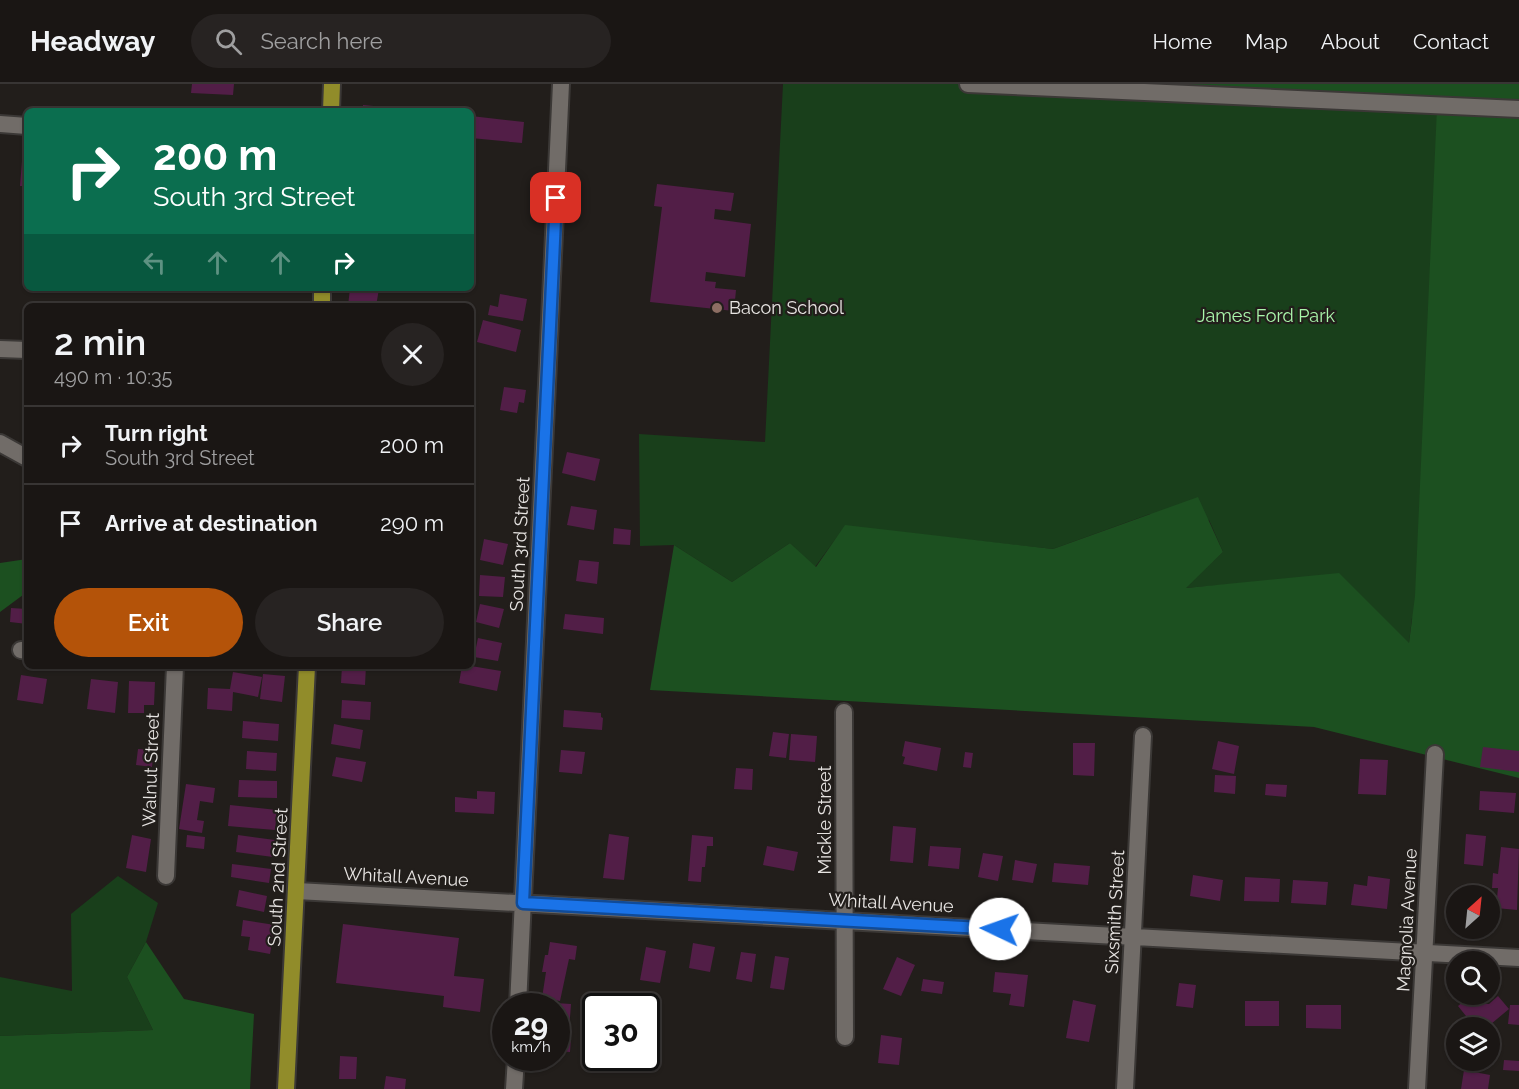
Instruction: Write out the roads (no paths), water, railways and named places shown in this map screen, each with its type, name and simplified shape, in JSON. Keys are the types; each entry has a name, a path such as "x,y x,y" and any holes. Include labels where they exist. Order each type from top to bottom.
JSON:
{"main road":[{"path":"331,108 332,84"},
{"name":"South 2nd Street","path":"286,1089 307,669"}],"street":[{"name":"South 3rd Street","path":"519,993 561,84"},
{"path":"968,84 1519,109"},
{"path":"0,124 24,126"},
{"path":"0,349 24,350"},
{"path":"0,443 24,456"},
{"name":"Walnut Street","path":"166,876 175,669"},
{"name":"Mickle Street","path":"844,712 844,1037"},
{"name":"Sixsmith Street","path":"1125,1089 1143,736"},
{"name":"Magnolia Avenue","path":"1417,1089 1435,754"},
{"name":"Whitall Avenue","path":"297,891 1519,958"},
{"path":"514,1089 515,1071"}],"place":[{"name":"Bacon School","path":"717,308"}],"park label":[{"name":"James Ford Park","path":"1266,316"}]}
